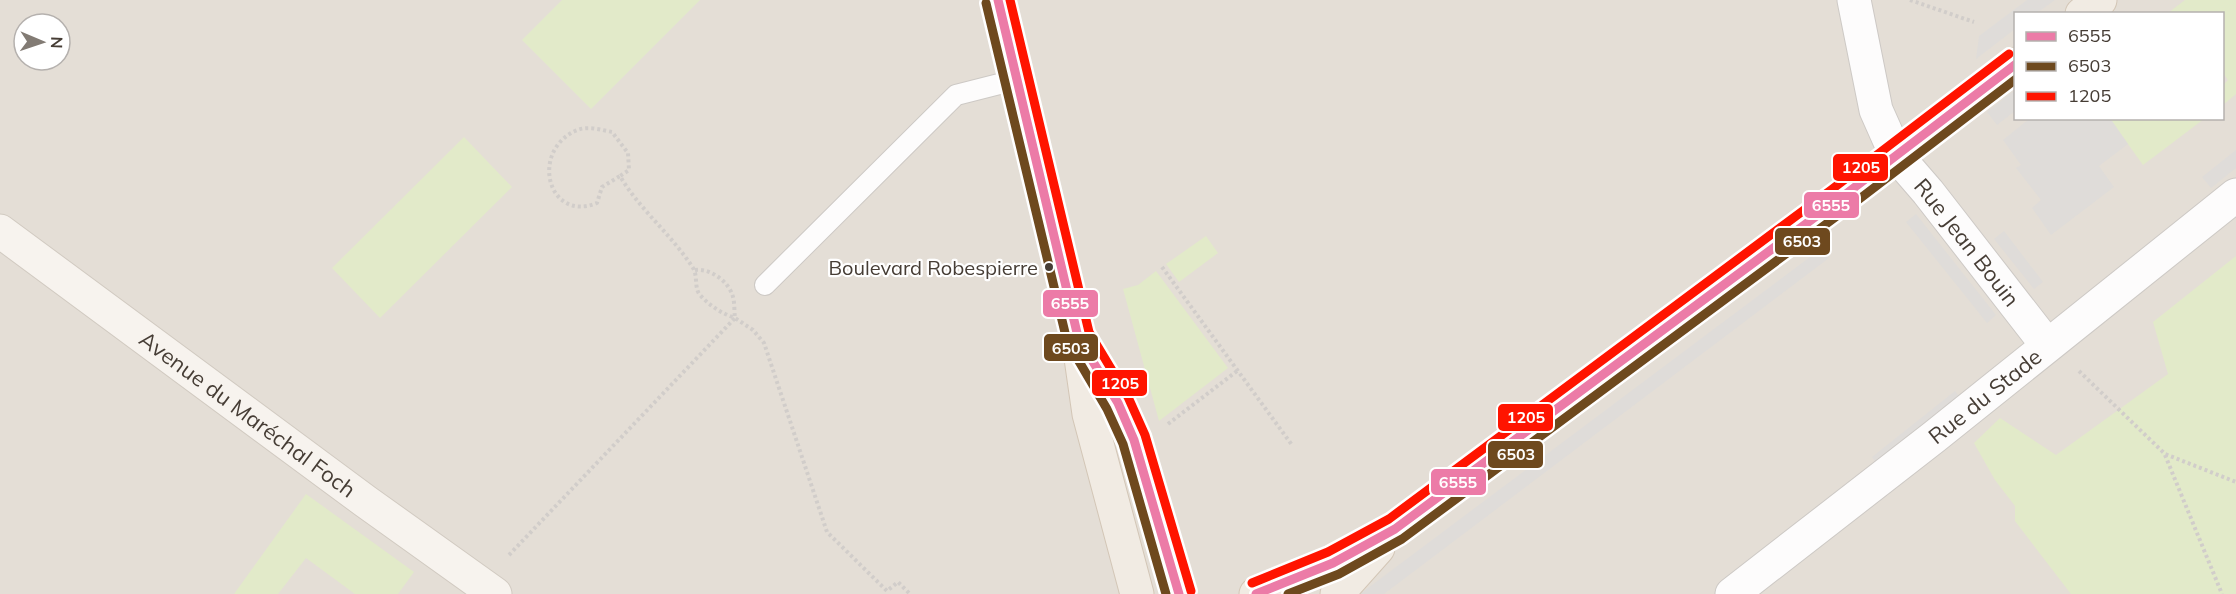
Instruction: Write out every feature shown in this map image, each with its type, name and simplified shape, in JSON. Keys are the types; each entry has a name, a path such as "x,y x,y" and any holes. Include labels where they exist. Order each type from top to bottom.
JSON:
{"main road":[{"path":"998,0 1015,80 1078,337 1089,414 1137,594"},
{"path":"2085,12 2100,0"},
{"path":"1256,594 1333,563 1395,529 2014,66"},
{"path":"1078,337 1118,403 1134,440 1179,594"},
{"path":"1337,594 1395,529"}],"street":[{"name":"Rue Jean Bouin","path":"1854,0 1876,110 1896,155 1928,192 2047,345"},
{"name":"Rue du Stade","path":"1732,594 1934,437 2236,195"},
{"name":"Avenue du Maréchal Foch","path":"0,231 365,501 495,594"}],"lane":[{"path":"765,285 956,95 1015,80"}],"path":[{"path":"1910,0 1974,22"},
{"path":"591,128 612,132 628,153 628,170 620,176 602,187 597,203 588,207 565,203 556,194 548,175 550,156 562,141 576,130 591,128"},
{"path":"620,176 627,188 657,221 695,270 698,293 719,312 735,318 753,330 764,343 827,532 887,591 898,582 910,594"},
{"path":"1162,267 1292,445"},
{"path":"508,556 735,318 733,294 721,278 703,269 695,270"},
{"path":"2077,368 2165,454 2236,482"},
{"path":"1160,431 1237,371"},
{"path":"2165,454 2222,594"}],"shaded area":[{"path":"0,0 2236,0 2236,594 0,594"},
{"path":"2027,0 2055,0 2038,12 2014,12 2014,30 1976,59 1979,36"},
{"path":"2014,91 2014,112 1997,125 1987,112"},
{"path":"2028,120 2111,120 2128,144 2099,166 2114,187 2051,235 2032,208 2041,200 2016,168 2021,165 2003,140"},
{"path":"2236,150 2236,168 2211,188 2202,177"},
{"path":"1916,214 1996,315 1987,323 1906,222"},
{"path":"2004,231 2043,282 2034,289 1994,239"},
{"path":"1822,248 1829,258 1384,594 1360,594"},
{"path":"1955,391 1964,402 1880,468 1872,457"}],"green space":[{"path":"562,0 700,0 591,109 522,40"},
{"path":"2185,0 2236,0 2236,94 2224,104 2224,84 2228,80 2224,74 2224,12 2169,12"},
{"path":"2111,120 2203,120 2143,165"},
{"path":"464,137 512,187 380,318 332,268"},
{"path":"1206,236 1218,253 1179,282 1166,264"},
{"path":"2236,256 2236,594 2071,594 2015,521 2015,506 1995,480 1974,443 2000,418 2056,455 2168,374 2153,322"},
{"path":"1156,271 1228,368 1159,421 1123,289 1138,285"},
{"path":"306,494 414,572 398,594 355,594 306,558 278,594 234,594"}],"transit line":[{"name":"6555","path":"998,0 1078,337 1118,403 1134,440 1179,594"},
{"name":"1205","path":"1010,0 1089,332 1128,397 1145,435 1191,591"},
{"name":"6503","path":"986,3 1067,341 1107,409 1123,444 1166,594"},
{"name":"1205","path":"1252,583 1328,552 1389,519 1831,190 2009,54"},
{"name":"6555","path":"1256,594 1333,563 1395,529 1838,200 2014,66"},
{"name":"6503","path":"1288,594 1339,574 1402,539 1845,210 2014,81"}],"place":[{"name":"Boulevard Robespierre","path":"1049,267"}]}
